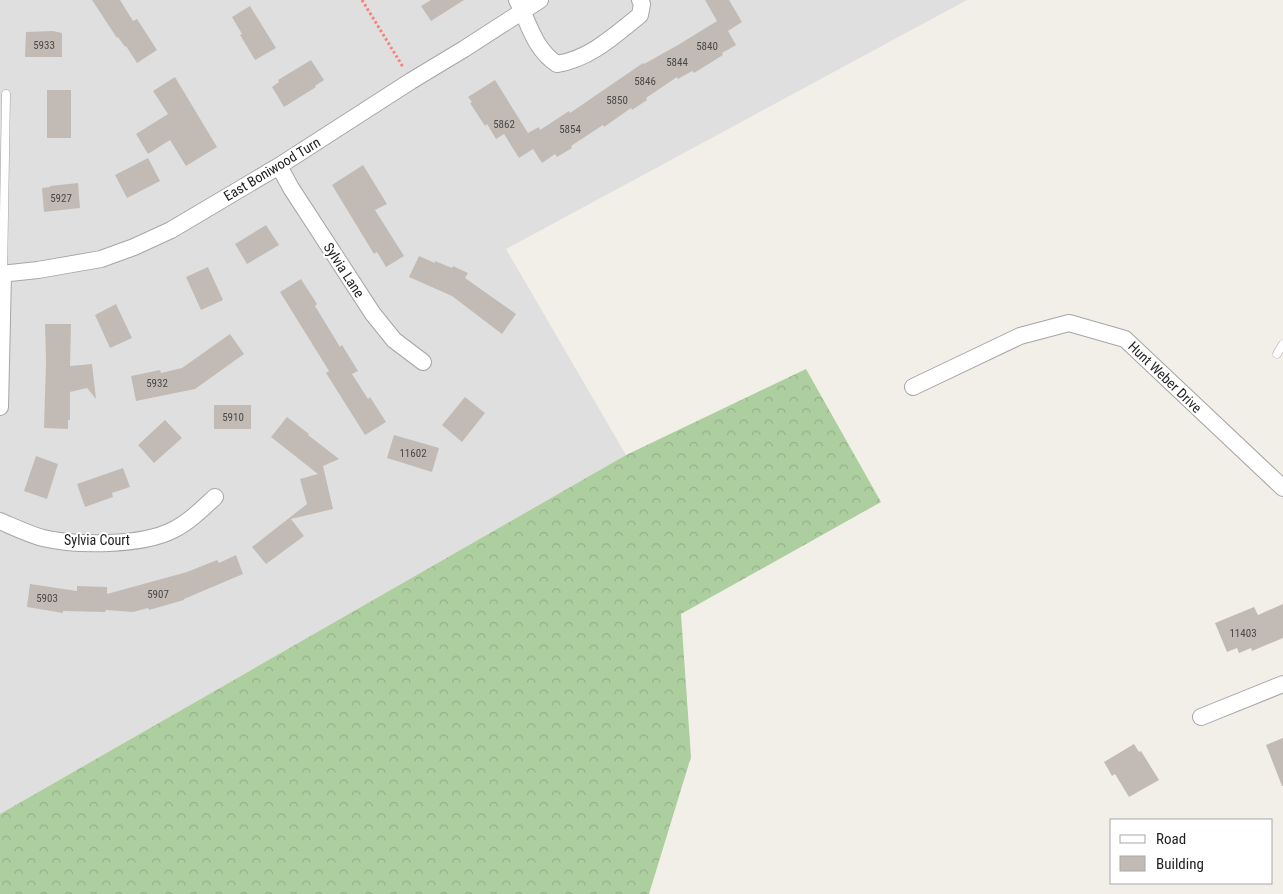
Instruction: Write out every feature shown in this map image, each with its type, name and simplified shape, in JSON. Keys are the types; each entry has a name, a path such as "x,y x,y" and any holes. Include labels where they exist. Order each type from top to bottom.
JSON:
{"street":[{"name":"East Boniwood Turn","path":"1,274 101,259 134,247 171,230 279,166 464,49 520,5 540,0"},
{"path":"520,5 538,47 549,59 557,64 578,59 606,43 640,15 642,4 640,0"},
{"name":"Sylvia Lane","path":"279,166 291,188 373,314 394,340 423,362"},
{"path":"0,408 1,274"},
{"name":"Hunt Weber Drive","path":"913,387 1020,336 1068,323 1125,339 1283,488"},
{"name":"Sylvia Court","path":"0,521 42,537 64,542 125,542 172,531 193,517 215,496"},
{"path":"1201,718 1283,684"}],"lane":[{"path":"1,274 6,94"},
{"path":"1277,354 1283,344"}],"path":[{"path":"362,0 411,81"}],"shaded area":[{"path":"0,0 967,0 506,249 626,455 0,814"}],"green space":[{"path":"806,369 881,502 681,614 691,757 649,894 0,894 0,814 626,455"}],"building":[{"path":"92,0 120,0 133,21 137,19 157,50 137,63 126,46 117,38"},
{"path":"431,0 464,0 431,21 421,6"},
{"path":"705,0 729,0 742,22 728,31 736,45 694,73 692,71 678,79 677,77 632,110 631,108 604,127 603,125 557,157 555,154 542,163 533,149 519,158 504,134 496,139 470,103 472,102 468,97 495,80 528,133 539,127 540,130 569,111 570,113 643,63 678,45 717,21"},
{"path":"250,6 276,48 255,60 232,17"},
{"path":"53,31 62,33 62,57 25,57 26,32"},
{"path":"311,60 324,80 284,107 272,87 279,82 278,80"},
{"path":"175,77 217,147 186,166 170,140 148,154 136,134 168,114 153,91"},
{"path":"47,90 71,90 71,138 47,138"},
{"path":"148,158 160,181 127,198 115,175"},
{"path":"363,165 387,204 375,210 404,256 386,267 377,252 374,254 332,185"},
{"path":"78,183 80,208 44,212 42,188"},
{"path":"266,225 279,245 247,264 235,244"},
{"path":"419,256 452,268 453,266 468,273 465,278 516,314 502,334 452,296 409,277"},
{"path":"208,267 223,300 201,310 186,277"},
{"path":"301,279 340,347 342,345 358,371 352,374 386,422 365,435 326,373 329,371 280,292"},
{"path":"116,304 132,338 110,348 95,315"},
{"path":"45,324 71,324 70,366 92,364 96,399 87,388 70,392 70,420 68,420 68,429 44,428"},
{"path":"230,334 244,354 195,389 136,401 131,376 160,370 161,373 182,368"},
{"path":"465,397 485,413 462,442 442,425"},
{"path":"214,405 251,405 251,429 214,429"},
{"path":"287,417 339,459 323,466 333,509 291,519 304,536 266,564 252,547 307,504 300,479 318,474 271,437"},
{"path":"165,420 182,438 154,463 138,445"},
{"path":"394,435 439,448 432,472 387,458"},
{"path":"36,456 58,464 47,499 24,491"},
{"path":"123,468 130,487 112,493 113,497 85,507 77,484"},
{"path":"236,555 243,574 184,600 149,610 148,608 133,612 106,610 105,612 63,611 63,613 27,607 30,584 77,591 77,586 107,587 107,594 187,572 217,560 219,563"},
{"path":"1283,604 1283,638 1252,651 1251,648 1239,653 1237,648 1227,652 1215,623 1254,607 1258,615"},
{"path":"1283,738 1283,786 1282,786 1266,745"},
{"path":"1134,744 1139,752 1141,751 1159,780 1129,797 1115,774 1112,776 1104,762"}]}
